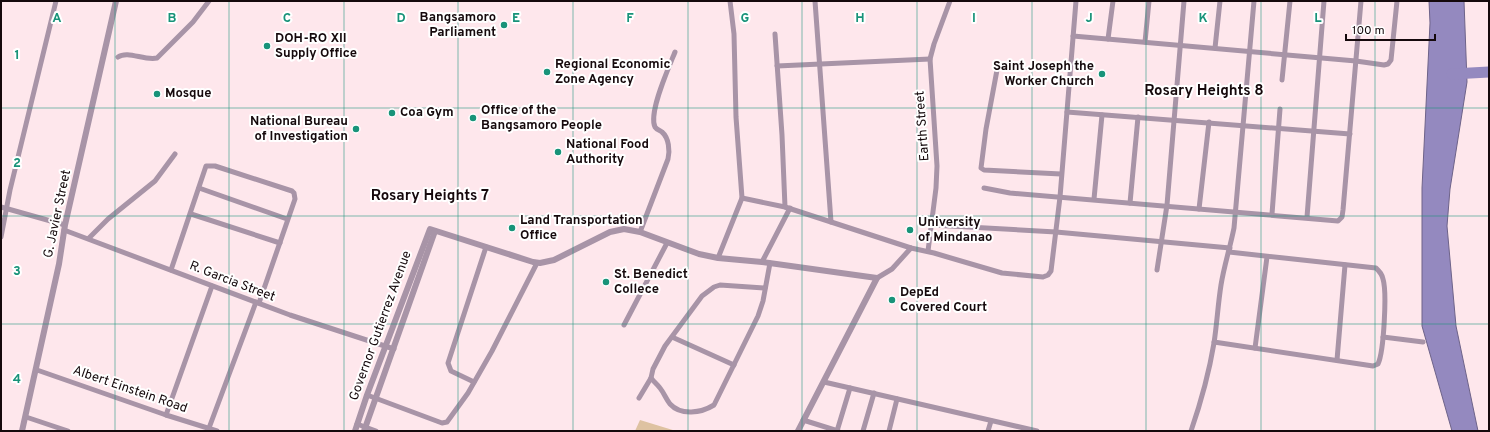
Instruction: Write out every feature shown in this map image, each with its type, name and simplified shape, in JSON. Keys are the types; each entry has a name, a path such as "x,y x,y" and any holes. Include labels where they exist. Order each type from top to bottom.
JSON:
{"street":[{"path":"1,237 4,208 56,1"},
{"name":"G. Javier Street","path":"22,431 37,370 59,264 64,227 116,1"},
{"path":"118,58 125,54 150,60 157,58 193,22 209,1"},
{"path":"718,258 742,198 736,118 734,34 730,1"},
{"path":"815,1 830,222"},
{"name":"Earth Street","path":"928,251 936,188 930,59 950,1"},
{"path":"742,198 788,207 911,248 928,251 1002,273 1043,277 1048,275 1051,271 1060,197 1076,1"},
{"path":"1108,39 1112,1"},
{"path":"1145,42 1149,1"},
{"path":"1157,270 1167,205 1184,1"},
{"path":"1215,48 1220,1"},
{"path":"1191,431 1203,398 1214,342 1224,266 1230,250 1236,211 1254,1"},
{"path":"1282,80 1290,1"},
{"path":"1307,217 1318,58 1324,1"},
{"path":"984,188 1010,193 1167,205 1337,221 1342,217 1360,1"},
{"path":"1073,36 1284,54 1384,65 1390,62 1397,1"},
{"path":"762,262 788,207 774,34"},
{"path":"640,232 669,155 666,138 662,132 654,126 654,114 662,84 674,52"},
{"path":"777,66 930,59"},
{"path":"997,70 981,168 987,170 1061,174"},
{"path":"1272,214 1280,110"},
{"path":"1067,112 1350,134"},
{"path":"1094,199 1102,115"},
{"path":"1130,203 1138,117"},
{"path":"1199,209 1209,122"},
{"path":"89,238 108,219 155,181 175,154"},
{"path":"171,270 191,214 205,167 208,165 292,191 295,196 293,205 280,243 209,428"},
{"path":"199,188 287,219"},
{"name":"R. Garcia Street","path":"4,208 64,227 120,252 290,315 394,349"},
{"path":"191,214 280,243"},
{"path":"932,225 1056,232 1162,241 1230,250 1267,257 1376,268 1383,278 1385,292 1383,337 1380,359 1376,366 1214,342"},
{"path":"432,230 537,263 544,263 554,260 617,229 624,229 640,232 699,254 718,258 770,263 877,278"},
{"name":"Governor Gutierrez Avenue","path":"355,431 385,346 432,230"},
{"name":"Governor Gutierrez Avenue","path":"365,429 394,349 432,230"},
{"path":"624,325 667,243"},
{"path":"474,382 451,371 448,363 486,247"},
{"path":"798,431 877,278 892,268 911,248"},
{"path":"1255,348 1267,257"},
{"path":"367,395 444,423 449,420 468,393 510,318 537,263"},
{"path":"651,378 661,389 669,403 674,408 682,412 692,412 708,408 716,403 758,316 763,301 770,263"},
{"path":"1337,360 1345,265"},
{"path":"166,415 212,286"},
{"path":"639,398 651,378 653,369 665,346 702,296 714,286 765,288"},
{"path":"672,337 734,365"},
{"path":"1383,337 1423,342"},
{"name":"Albert Einstein Road","path":"37,370 166,415 217,431"},
{"path":"824,382 991,421 1013,428 1037,431"},
{"path":"803,420 838,431 850,388"},
{"path":"863,431 874,393"},
{"path":"889,431 897,399"},
{"path":"26,417 68,431"},
{"path":"988,431 991,421"},
{"path":"357,424 365,429 376,431"}],"shaded area":[{"path":"1429,1 1464,1 1467,82 1450,189 1447,226 1456,326 1478,431 1452,431 1422,326 1422,188 1430,23"},
{"path":"640,420 676,431 635,431"}],"waterway":[{"path":"1452,74 1489,72"}],"place":[{"name":"Bangsamoro Parliament","path":"504,25"},
{"name":"DOH-RO XII Supply Office","path":"267,46"},
{"name":"Regional Economic Zone Agency","path":"547,72"},
{"name":"Saint Joseph the Worker Church","path":"1102,74"},
{"name":"Mosque","path":"157,94"},
{"name":"Coa Gym","path":"392,113"},
{"name":"Office of the Bangsamoro People","path":"473,118"},
{"name":"National Bureau of Investigation","path":"356,129"},
{"name":"National Food Authority","path":"558,152"},
{"name":"Land Transportation Office","path":"512,228"},
{"name":"University of Mindanao","path":"910,230"},
{"name":"St. Benedict Collece","path":"606,282"},
{"name":"DepEd Covered Court","path":"892,300"}],"district":[{"name":"Rosary Heights 8","path":"1204,91"},
{"name":"Rosary Heights 7","path":"430,196"}]}
